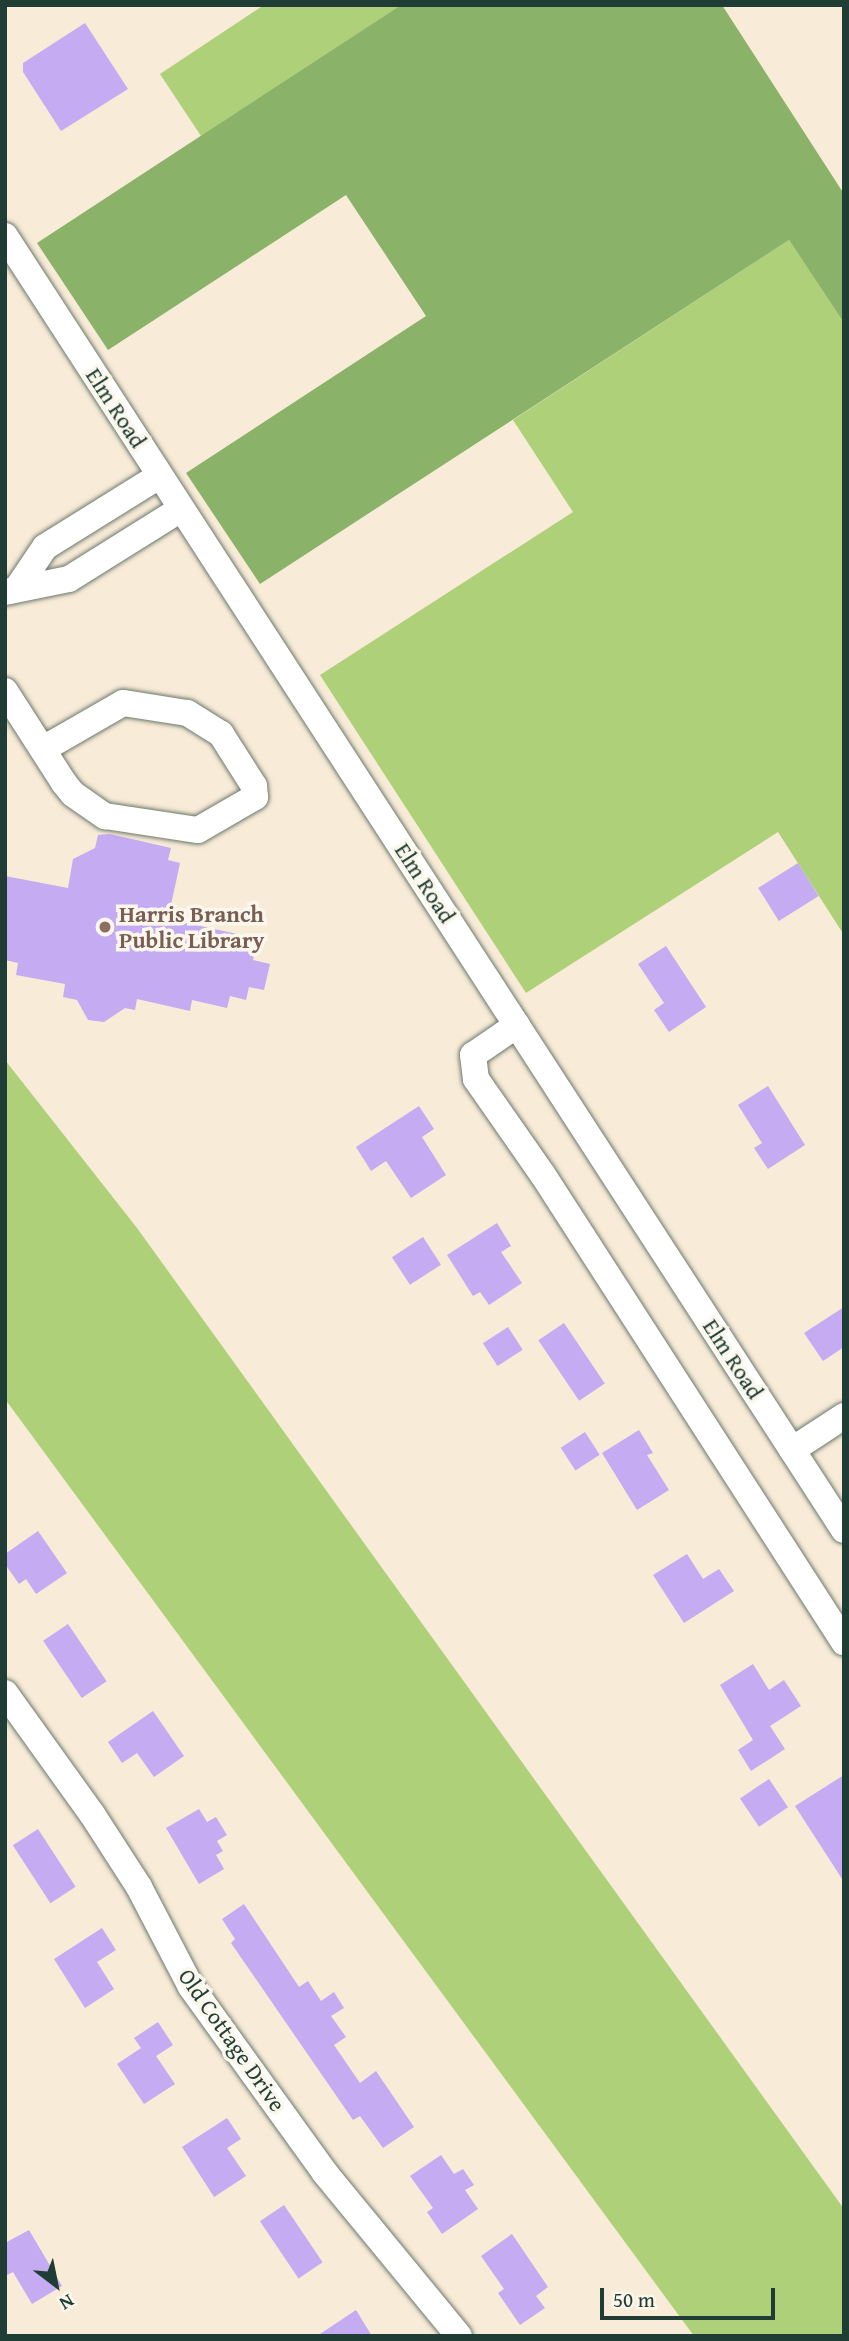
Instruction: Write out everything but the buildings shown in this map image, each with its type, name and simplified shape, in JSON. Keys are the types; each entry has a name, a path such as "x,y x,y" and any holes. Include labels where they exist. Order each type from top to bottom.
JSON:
{"street":[{"name":"Elm Road","path":"5,236 844,1530"},
{"path":"12,590 45,547 159,476"},
{"path":"12,590 69,579 181,509"},
{"path":"5,691 72,794 105,816 198,830 255,797 254,786 221,734 187,713 123,703 43,749"},
{"path":"517,1025 472,1055 476,1079 543,1175 844,1642"},
{"path":"792,1450 844,1416"},
{"name":"Old Cottage Drive","path":"5,1693 112,1845 191,1987 325,2173 459,2336"}],"green space":[{"path":"264,5 401,5 201,136 160,74"},
{"path":"401,5 722,5 844,194 844,323 789,240 260,584 186,473 426,316 346,195 108,350 37,243"},
{"path":"789,240 844,323 844,935 778,832 526,993 320,675 573,512 513,420"},
{"path":"5,1060 137,1228 844,2209 844,2336 694,2336 5,1399"}],"place":[{"name":"Harris Branch Public Library","path":"105,927"}]}
